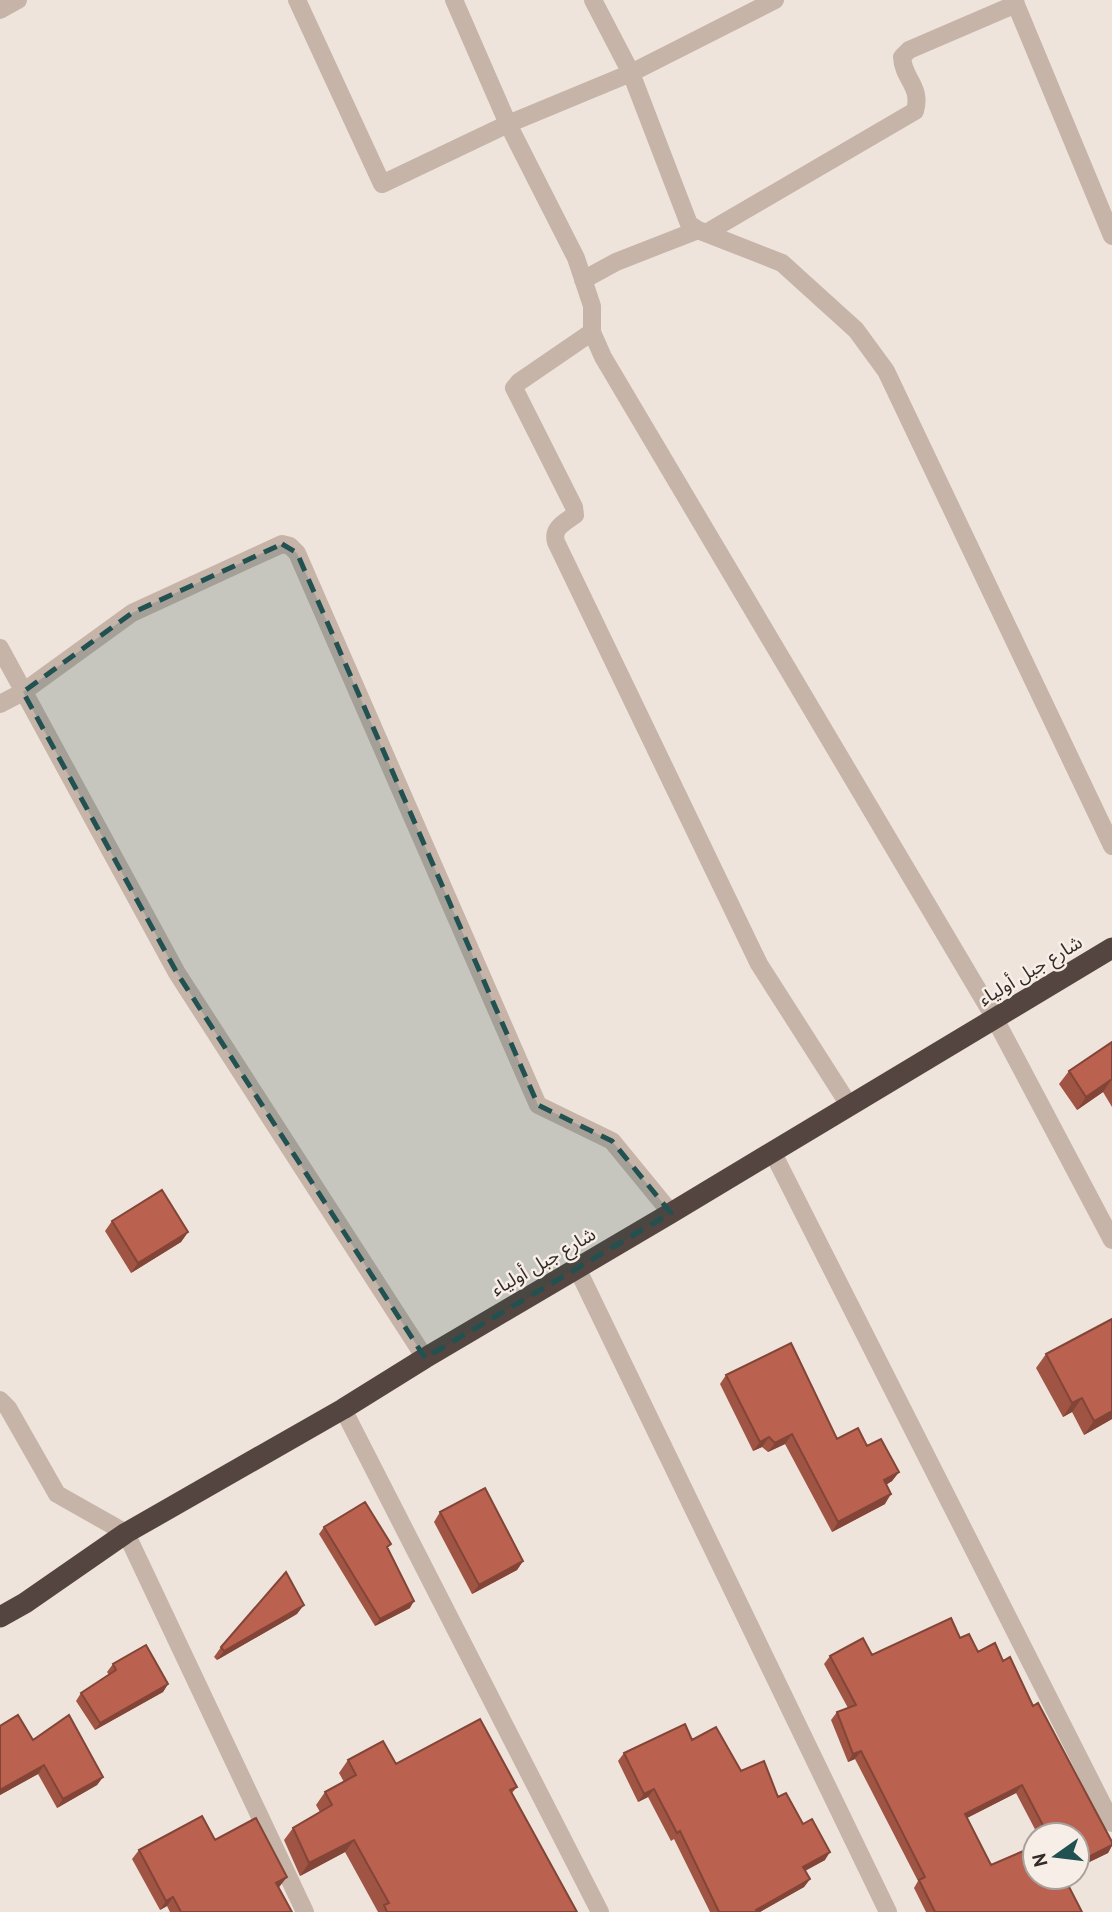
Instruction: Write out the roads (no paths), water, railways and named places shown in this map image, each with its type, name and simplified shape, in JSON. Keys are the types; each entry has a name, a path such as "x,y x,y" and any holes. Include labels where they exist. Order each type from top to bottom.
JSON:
{"highway":[{"name":"شارع جبل أولياء","path":"0,1617 126,1533 343,1409 1112,948"}],"street":[{"path":"0,10 18,0"},
{"path":"297,0 382,184 508,124 631,73 775,0"},
{"path":"454,0 508,124 576,258 592,306 592,332 603,357 994,1017 1112,1240"},
{"path":"593,0 631,73 689,224 702,232 782,263 856,330 886,371 1112,846"},
{"path":"583,280 616,262 702,232 915,111 918,93 903,66 902,57 909,50 1015,2 1112,236"},
{"path":"592,332 514,388 574,507 575,515 556,529 555,542 759,964 849,1105"},
{"path":"0,704 23,692 132,613 282,544 290,546 297,552 538,1105 612,1141 671,1213"},
{"path":"0,648 177,973 425,1358"},
{"path":"772,1151 1112,1823"},
{"path":"577,1268 888,1912"},
{"path":"0,1400 8,1408 57,1494 126,1533 305,1912"},
{"path":"343,1409 600,1912"}]}
